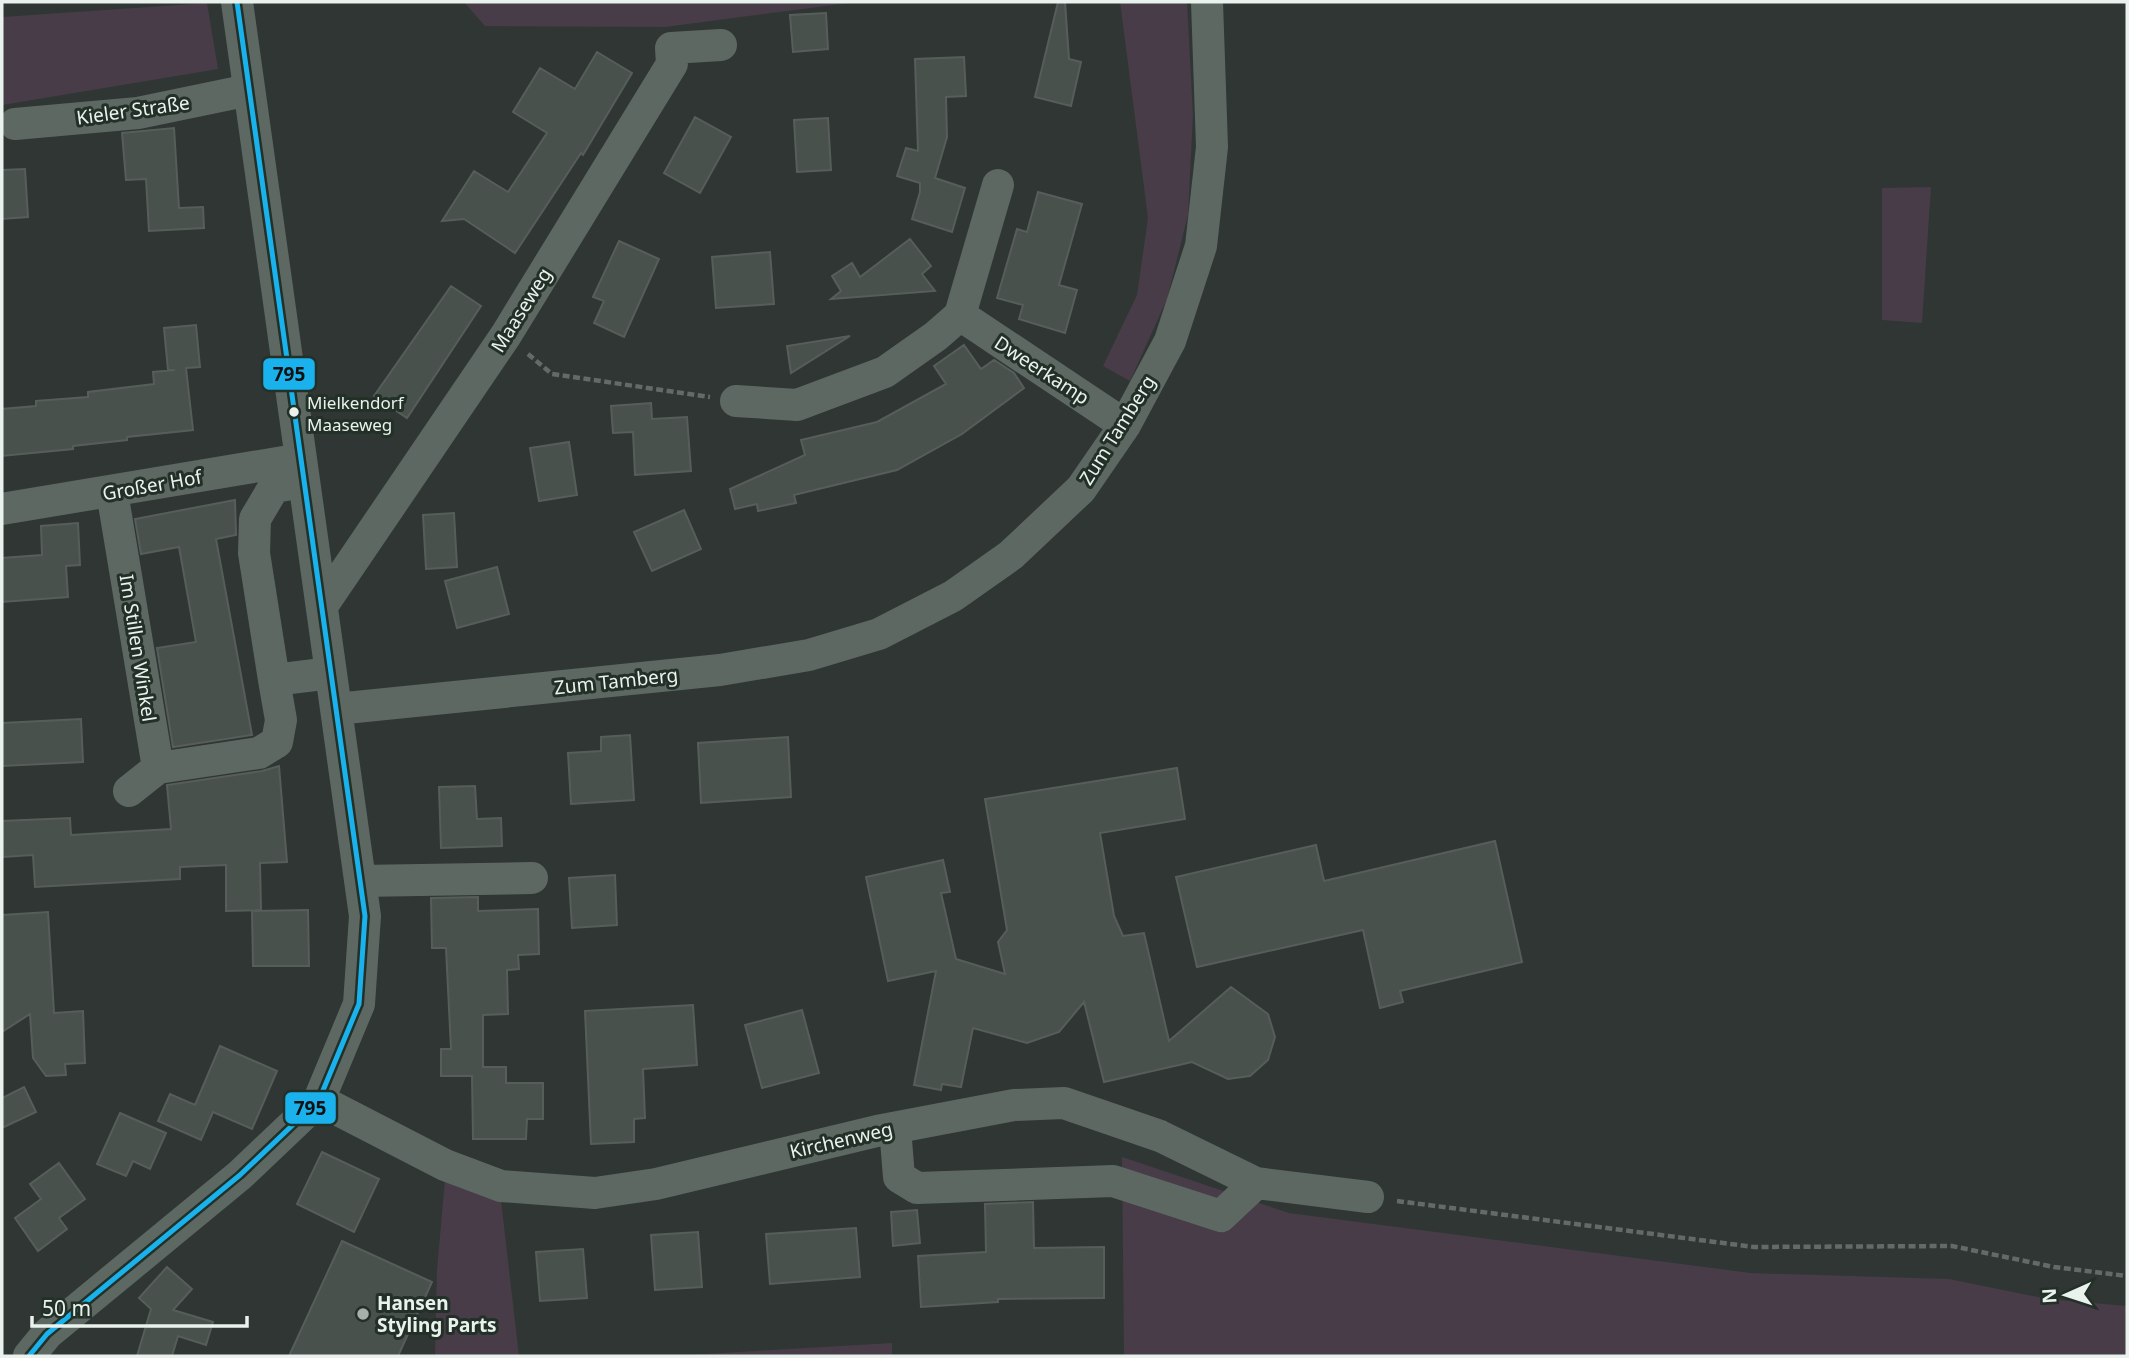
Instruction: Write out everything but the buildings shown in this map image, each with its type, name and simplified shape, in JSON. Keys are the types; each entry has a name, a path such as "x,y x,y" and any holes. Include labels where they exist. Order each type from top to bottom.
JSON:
{"street":[{"path":"29,1356 47,1334 240,1175 319,1100 359,1004 365,916 237,2"},
{"name":"Zum Tamberg","path":"336,709 720,670 809,655 879,634 953,596 1012,555 1081,489 1125,425 1170,341 1201,246 1212,147 1207,2"},
{"name":"Maaseweg","path":"322,606 506,335 672,64 671,48 722,45"},
{"name":"Kieler Straße","path":"15,124 138,113 249,90"},
{"path":"736,401 797,405 885,372 936,336 960,315 998,185"},
{"name":"Dweerkamp","path":"960,315 1125,425"},
{"path":"129,791 158,768 259,753 277,742 281,720 254,553 255,519 274,487 303,471"},
{"name":"Großer Hof","path":"2,509 113,492 303,471"},
{"name":"Im Stillen Winkel","path":"113,492 158,768"},
{"path":"274,680 331,673"},
{"path":"360,881 532,878"},
{"name":"Kirchenweg","path":"319,1100 445,1165 501,1186 595,1193 656,1184 895,1128 1014,1105 1064,1102 1160,1136 1256,1183 1368,1197"},
{"path":"895,1128 898,1177 917,1188 1113,1181 1221,1216 1256,1183"}],"path":[{"path":"552,374 736,401"},
{"path":"1368,1197 1754,1247 1952,1247 2054,1268 2127,1276"}],"shaded area":[{"path":"464,2 857,2 665,27 485,26"},
{"path":"1120,2 1187,2 1193,115 1188,215 1167,299 1130,381 1103,366 1137,295 1148,218"},
{"path":"207,3 218,69 2,105 2,17"},
{"path":"1931,187 1922,323 1882,320 1882,188"},
{"path":"1122,1157 1289,1213 1751,1273 1949,1279 2048,1299 2127,1306 2127,1356 1124,1356"},
{"path":"445,1179 501,1200 519,1356 435,1356 437,1270"},
{"path":"892,1343 892,1356 670,1356"}],"transit line":[{"name":"795","path":"29,1356 47,1334 240,1175 319,1100 359,1004 365,916 237,2"}],"place":[{"name":"Mielkendorf Maaseweg","path":"294,412"},
{"name":"Hansen Styling Parts","path":"363,1314"}]}
